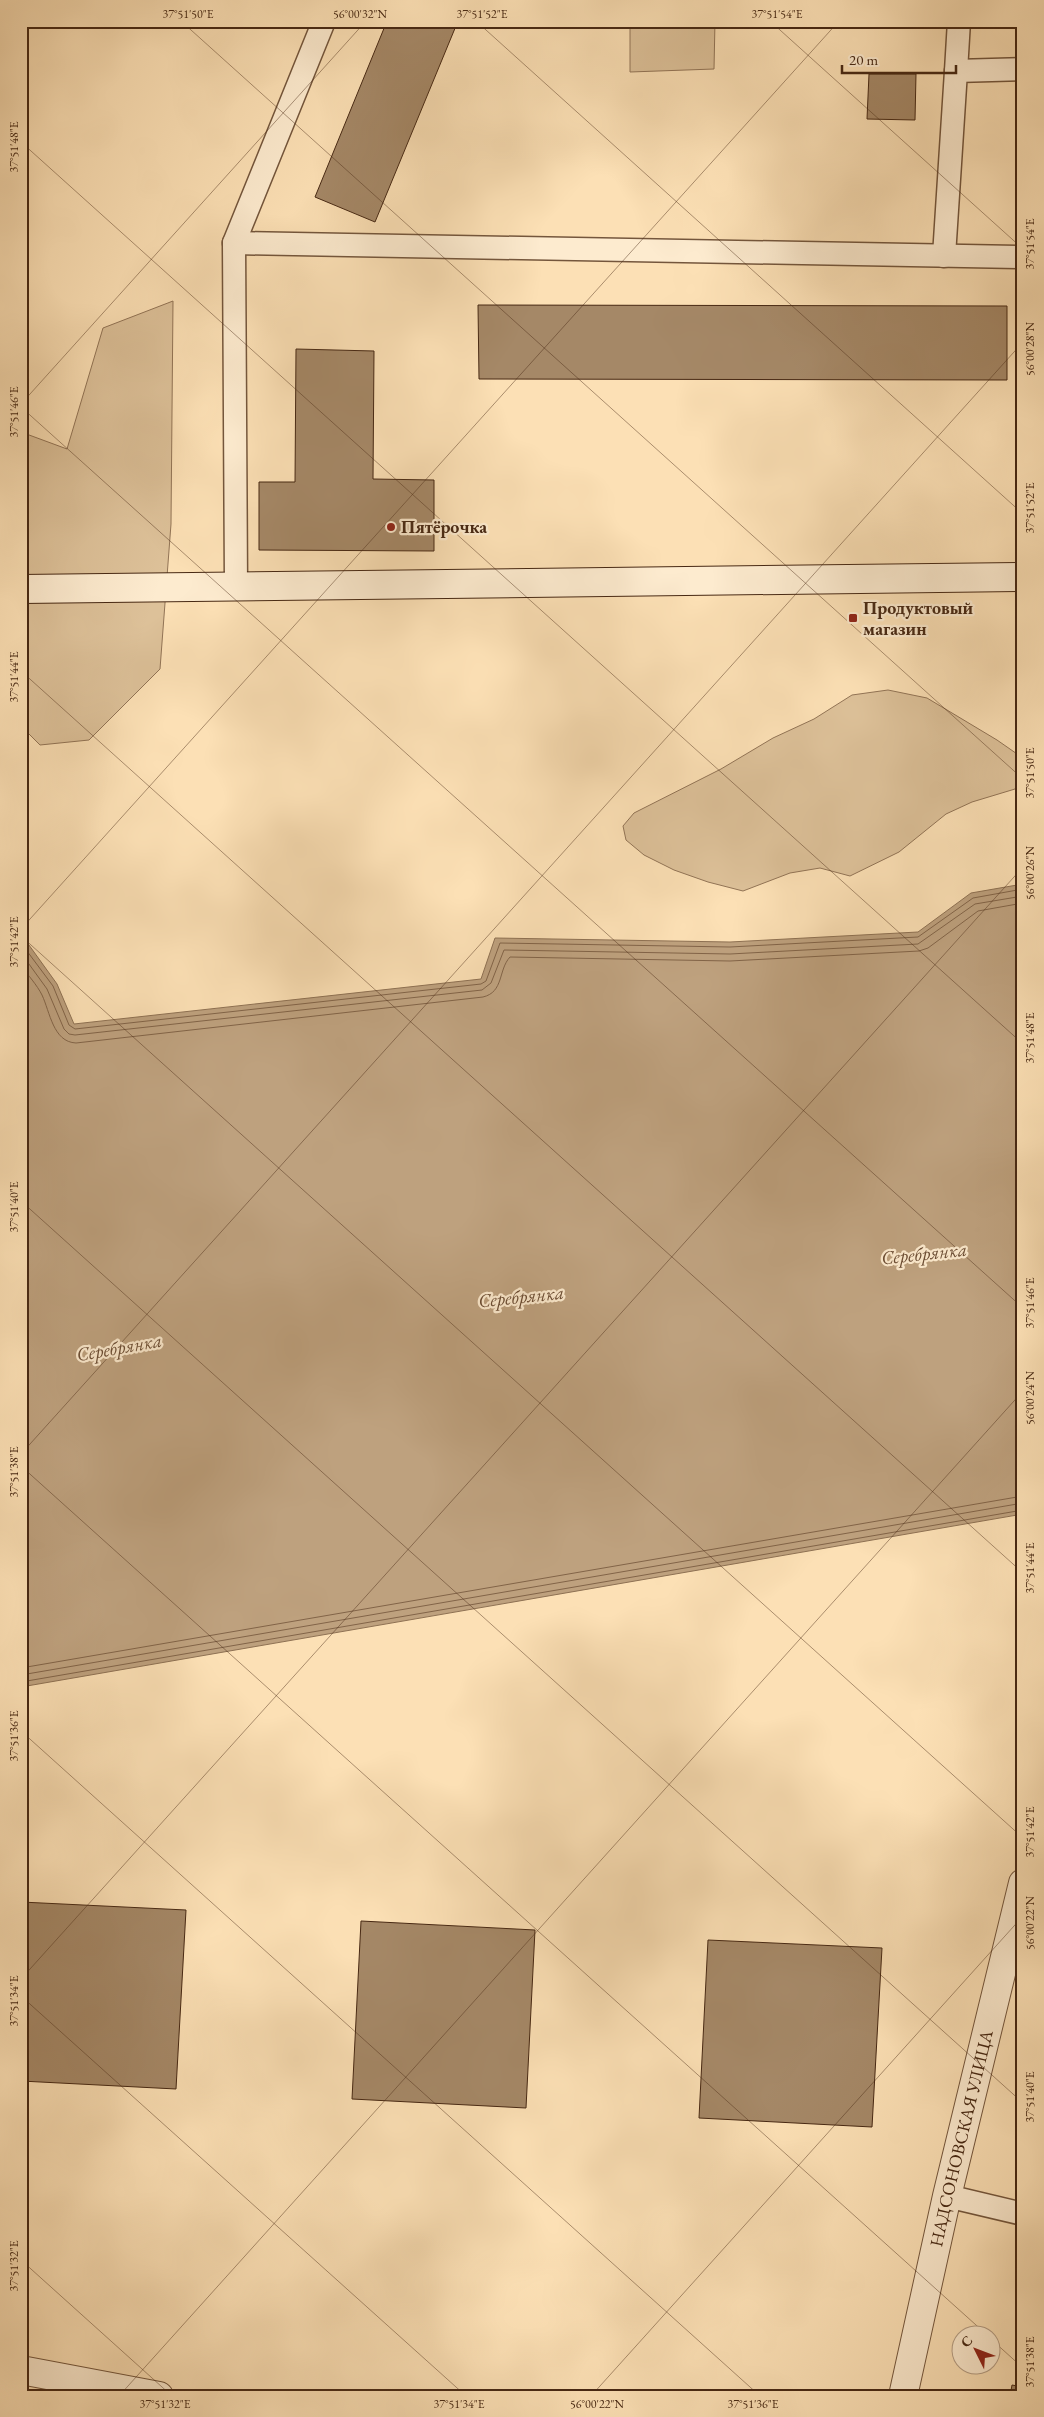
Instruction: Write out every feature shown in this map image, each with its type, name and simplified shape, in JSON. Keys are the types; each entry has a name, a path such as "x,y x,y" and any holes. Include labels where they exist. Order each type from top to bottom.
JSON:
{"street":[{"path":"21,589 1023,577"},
{"name":"НАДСОНОВСКАЯ УЛИЦА","path":"903,2396 948,2196 1023,1883"},
{"path":"21,2370 159,2396"}],"lane":[{"path":"236,585 234,243 324,21"},
{"path":"944,256 959,21"},
{"path":"956,71 1023,69"},
{"path":"234,243 1023,257"},
{"path":"948,2196 1023,2214"}],"shaded area":[{"path":"630,21 715,21 714,69 630,72"},
{"path":"173,301 171,524 160,669 89,740 40,745 21,726 21,432 67,449 103,328"},
{"path":"888,690 927,698 997,740 1020,756 1023,765 1023,778 1015,789 972,802 946,814 899,852 850,876 820,868 790,873 743,891 708,882 674,870 644,855 626,840 623,826 634,813 721,769 773,738 814,719 852,695"}],"water":[{"name":"Серебрянка","path":"1023,884 1023,1514 21,1687 21,934 57,984 74,1024 481,979 495,938 730,942 918,932 971,893"}],"building":[{"path":"387,21 458,21 375,222 315,197"},
{"path":"869,74 916,74 915,120 867,119"},
{"path":"478,305 1007,306 1007,380 479,379"},
{"path":"296,349 374,351 373,479 434,480 434,551 259,550 259,482 295,482"},
{"path":"21,1902 186,1910 176,2089 21,2081"},
{"path":"361,1921 535,1930 526,2108 352,2099"},
{"path":"708,1940 882,1948 872,2127 699,2118"},
{"path":"1012,2385 1023,2387 1023,2396 1010,2396"}],"place":[{"name":"Пятёрочка","path":"391,527"},
{"name":"Продуктовый магазин","path":"853,618"}]}
